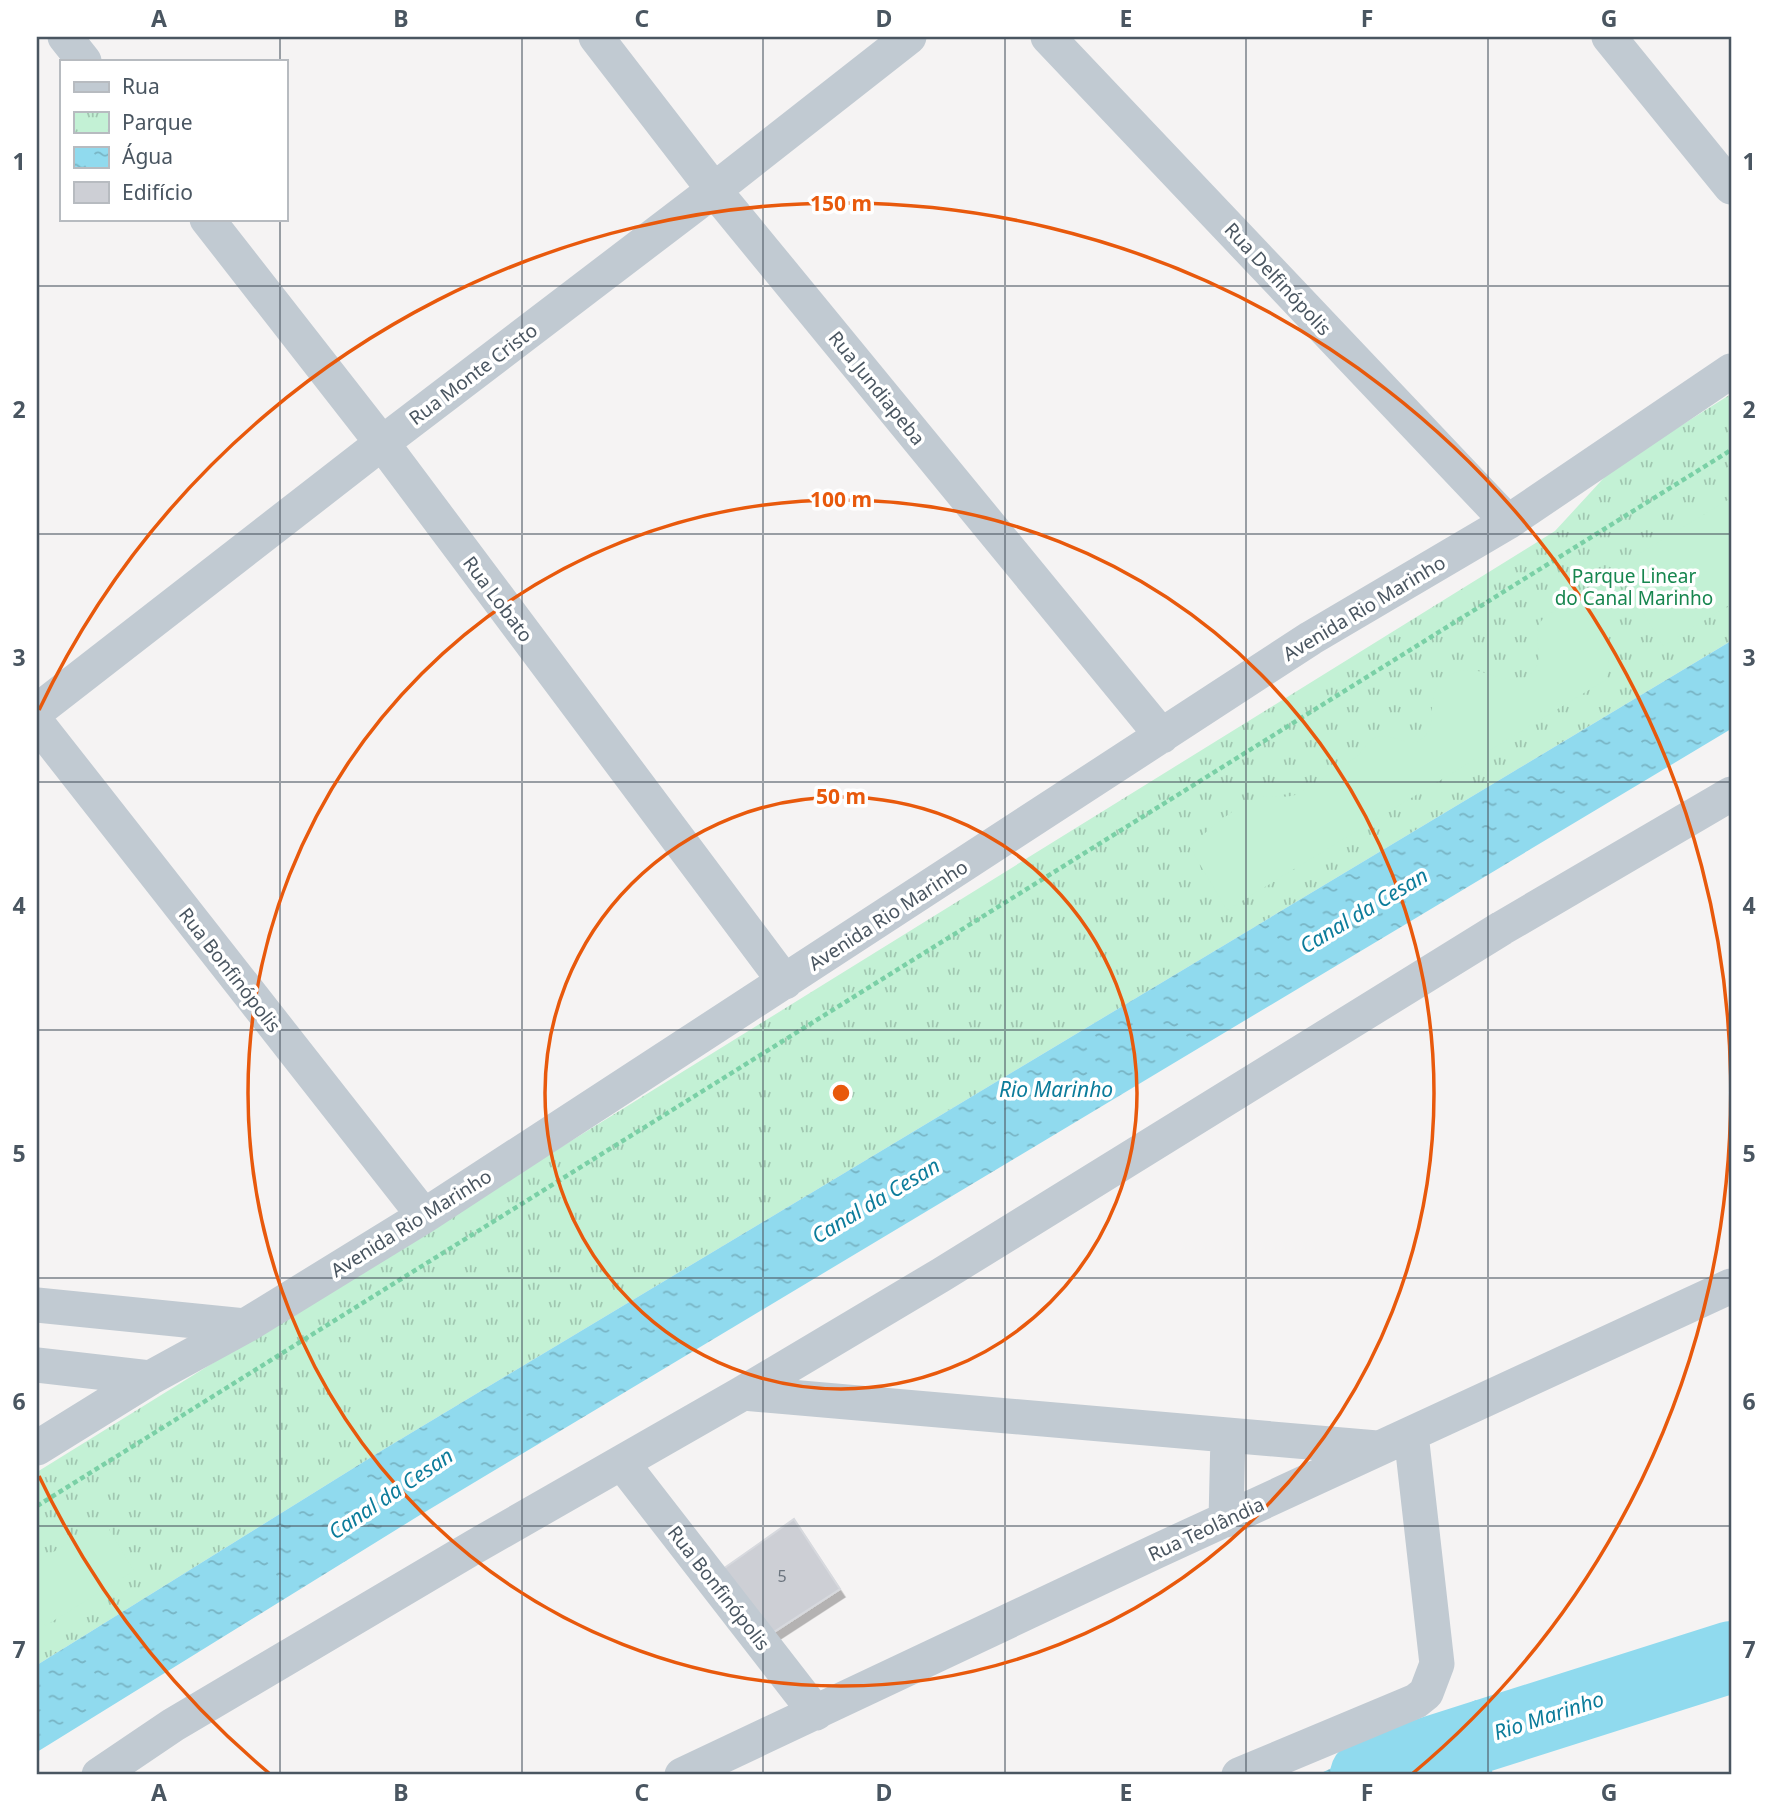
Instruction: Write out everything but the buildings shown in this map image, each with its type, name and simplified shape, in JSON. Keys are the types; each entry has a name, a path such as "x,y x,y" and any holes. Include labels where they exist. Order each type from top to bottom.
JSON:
{"street":[{"path":"65,37 83,60"},
{"name":"Rua Jundiapeba","path":"596,37 714,190 1162,736"},
{"name":"Rua Monte Cristo","path":"37,711 909,37"},
{"name":"Rua Delfinópolis","path":"1048,37 1508,522"},
{"path":"1609,37 1731,187"},
{"name":"Rua Lobato","path":"208,220 382,443 785,982"},
{"name":"Avenida Rio Marinho","path":"37,1448 150,1378 245,1326 424,1216 1311,638 1508,522 1731,371"},
{"name":"Rua Bonfinópolis","path":"37,723 424,1216"},
{"path":"99,1775 173,1725 474,1546 743,1393 965,1261 1502,928 1731,794"},
{"name":"Rua Teolândia","path":"682,1775 1731,1286"},
{"path":"37,1305 245,1326"},
{"path":"37,1365 150,1378"},
{"path":"743,1393 1380,1449"},
{"path":"1239,1775 1416,1701 1426,1693 1437,1664 1411,1434"},
{"path":"1226,1520 1228,1435"},
{"name":"Rua Bonfinópolis","path":"622,1463 816,1713"}],"path":[{"path":"37,1506 1731,450"}],"green space":[{"name":"Parque Linear do Canal Marinho","path":"1731,394 1731,641 381,1451 37,1665 37,1472 1555,531 1612,469"},
{"path":"1731,498 1731,604 1663,646 1616,568"},
{"path":"1563,608 1588,615 1603,631 1608,653 1607,679 1227,910 1189,846 1249,802 1263,797 1291,796 1301,792 1355,758 1377,737 1407,742 1423,738 1431,724 1436,689 1452,674 1471,670 1507,679 1524,678 1534,671 1538,662 1537,633 1540,623 1548,615"},
{"path":"104,1521 134,1571 45,1626 37,1613 37,1562"}],"water":[{"name":"Rio Marinho","path":"1731,641 1731,729 420,1515 37,1752 37,1665 381,1451"},
{"path":"1476,1700 1493,1775 1317,1775"}],"waterway":[{"name":"Rio Marinho","path":"1366,1775 1731,1657"}],"water label":[{"name":"Canal da Cesan","path":"1364,911"},
{"name":"Canal da Cesan","path":"876,1201"},
{"name":"Canal da Cesan","path":"391,1494"}]}
